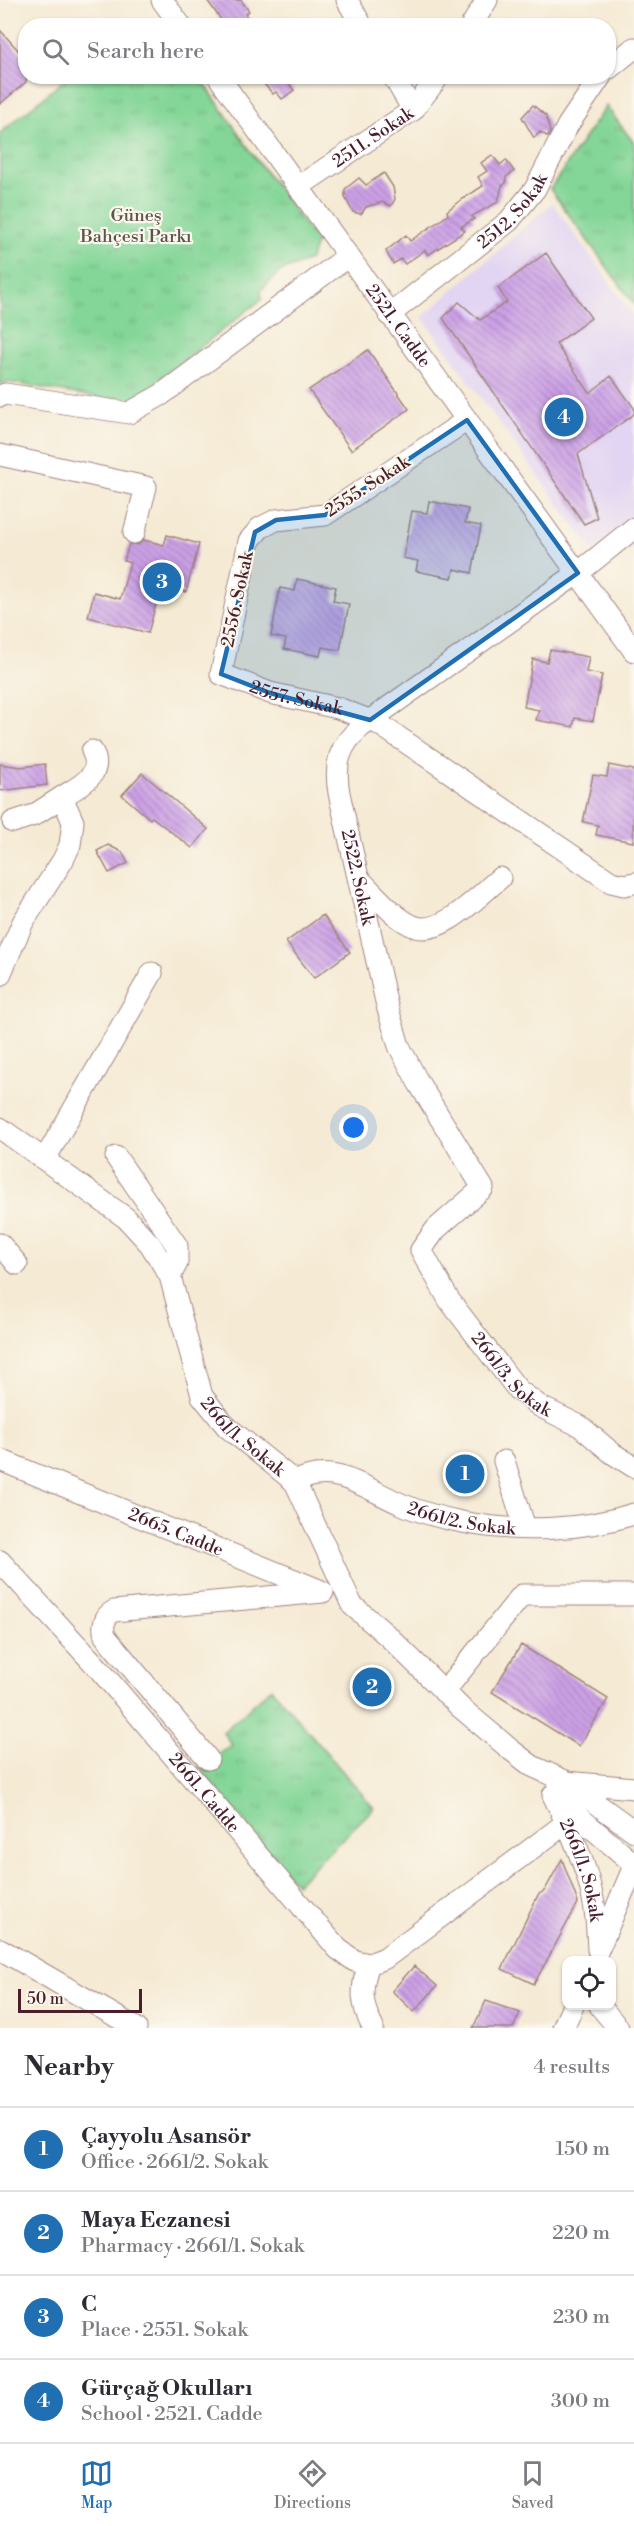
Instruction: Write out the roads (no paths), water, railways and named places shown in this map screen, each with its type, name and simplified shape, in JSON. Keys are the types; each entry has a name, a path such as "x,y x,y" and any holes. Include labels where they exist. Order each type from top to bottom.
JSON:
{"street":[{"path":"162,0 175,18"},
{"path":"347,0 357,18"},
{"path":"476,18 487,0"},
{"path":"616,63 634,48"},
{"name":"2521. Cadde","path":"224,84 634,651"},
{"path":"398,84 413,110"},
{"name":"2511. Sokak","path":"298,187 413,110 433,84"},
{"name":"2512. Sokak","path":"389,315 509,221 535,189 568,125 596,84"},
{"path":"0,396 6,394 129,413 138,410 347,257"},
{"name":"2555. Sokak","path":"260,528 281,519 325,515 467,420"},
{"path":"0,455 146,488 134,533"},
{"name":"2556. Sokak","path":"221,674 249,542 260,528"},
{"name":"2522. Sokak","path":"421,1250 436,1228 483,1188 418,1082 399,1046 387,1006 339,793 337,767 339,755 351,735 370,720 578,573 634,528"},
{"name":"2557. Sokak","path":"221,674 270,693 339,708 370,720 403,739 611,882 624,885 634,883"},
{"path":"14,822 34,816 94,772 97,765 92,752"},
{"path":"0,975 23,922 63,860 70,845 73,822 62,797"},
{"path":"358,879 402,919 412,926 423,929 437,926 450,919 500,878"},
{"path":"45,1160 152,973"},
{"name":"2661/1. Sokak","path":"0,1128 132,1224 156,1251 170,1276 202,1396 227,1427 295,1482 352,1605 389,1637 478,1723 559,1788 634,1865"},
{"path":"116,1157 177,1246 177,1263 170,1276"},
{"path":"0,1244 17,1264"},
{"name":"2661/3. Sokak","path":"421,1250 449,1300 518,1390 541,1407 580,1426 612,1453 634,1467"},
{"name":"2665. Cadde","path":"0,1460 352,1605"},
{"path":"504,1461 525,1528"},
{"name":"2661/2. Sokak","path":"295,1482 308,1476 326,1473 352,1480 398,1502 438,1516 464,1522 525,1528 588,1525 634,1514"},
{"name":"2661. Cadde","path":"0,1561 99,1669 338,1949 355,1961 369,1964"},
{"path":"208,1759 105,1636 104,1624 109,1614 114,1611 323,1592"},
{"path":"444,1692 522,1595 634,1595"},
{"name":"2661/1. Sokak","path":"559,1788 634,1788"},
{"name":"2661/1. Sokak","path":"559,1788 566,1823 590,1887 596,1955"},
{"name":"2661/1. Sokak","path":"559,1788 634,1831"},
{"path":"374,2028 362,2000 363,1982 369,1964 385,1958 566,1823"},
{"path":"596,1955 634,1865"},
{"path":"0,1948 136,2028"},
{"path":"563,2028 571,2010"},
{"path":"603,2010 618,2028"}],"place":[{"name":"Gürçağ Okulları","path":"564,417"},
{"name":"C","path":"162,582"},
{"name":"Çayyolu Asansör","path":"465,1474"},
{"name":"Maya Eczanesi","path":"372,1687"}],"park label":[{"name":"Güneş Bahçesi Parkı","path":"136,225"}]}
